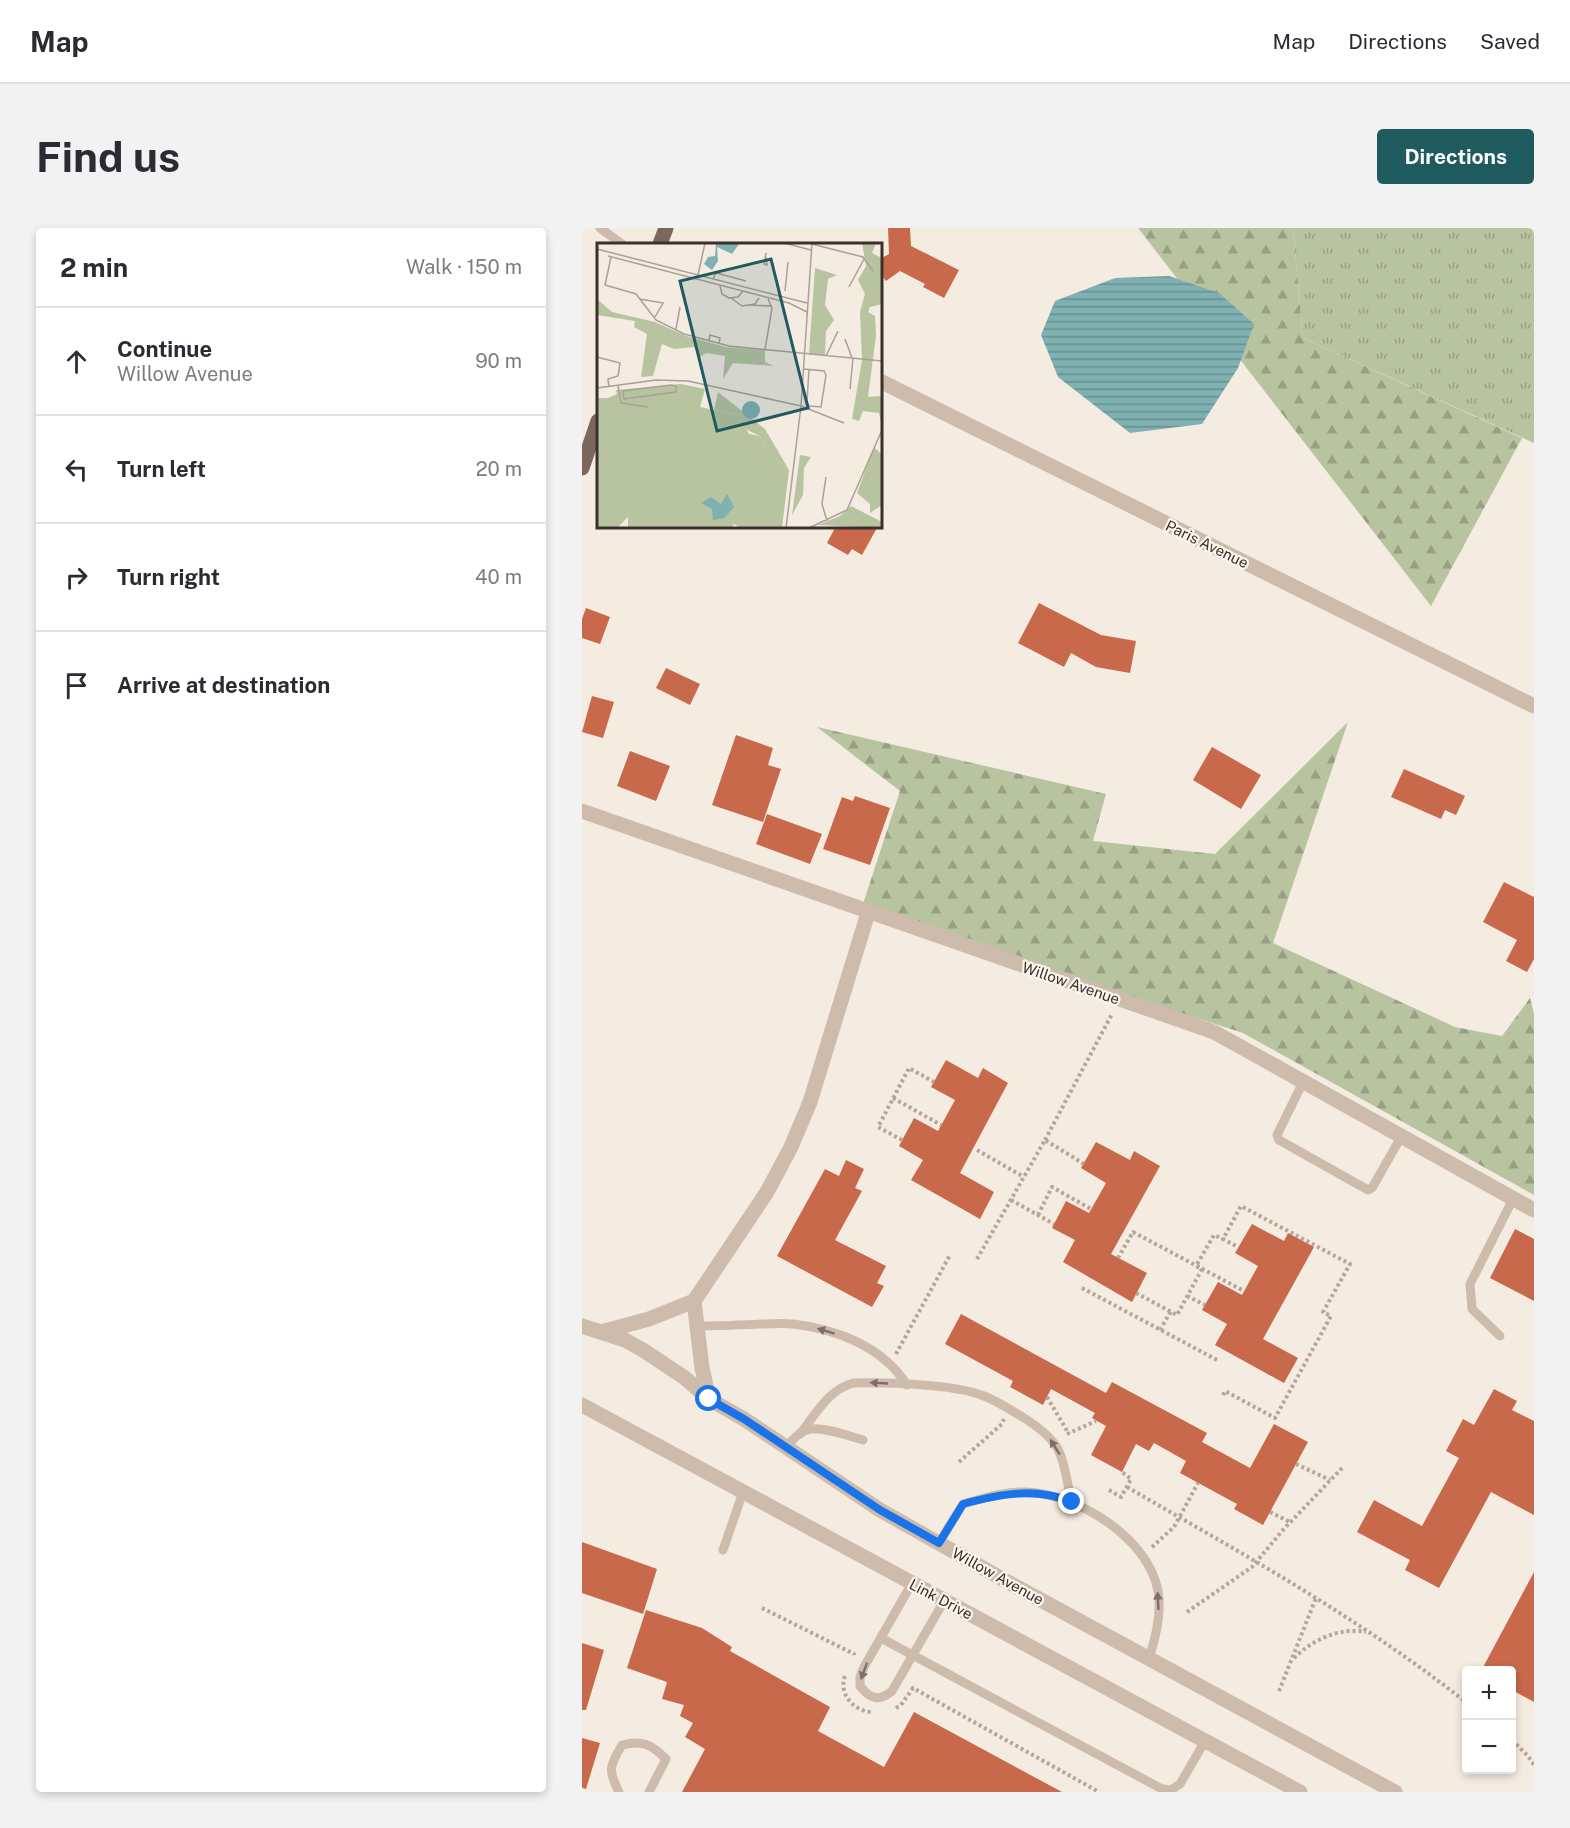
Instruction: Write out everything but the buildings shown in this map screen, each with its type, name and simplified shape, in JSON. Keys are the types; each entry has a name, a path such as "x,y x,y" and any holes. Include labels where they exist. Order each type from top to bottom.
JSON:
{"main road":[{"path":"660,243 666,228"},
{"path":"582,468 597,423"}],"street":[{"name":"Paris Avenue","path":"882,382 1534,706"},
{"name":"Willow Avenue","path":"582,811 868,913 1214,1032 1534,1210"},
{"path":"601,1332 649,1319 694,1301 767,1192 791,1147 810,1102 868,913"},
{"path":"694,1301 702,1368 709,1399"},
{"name":"Willow Avenue","path":"582,1326 625,1340 643,1350 685,1378 709,1399 880,1510 1395,1792"},
{"name":"Link Drive","path":"582,1405 1300,1792"}],"lane":[{"path":"600,228 621,243"},
{"path":"1303,1082 1277,1135 1278,1140 1368,1190 1372,1188 1401,1137"},
{"path":"1500,1335 1472,1309 1470,1284 1513,1199"},
{"path":"696,1326 791,1324 817,1328 861,1344 891,1363 907,1385"},
{"path":"786,1448 831,1395 843,1386 867,1383 960,1390 983,1396 1009,1409 1031,1422 1047,1436 1057,1449 1064,1466 1072,1502"},
{"path":"800,1434 810,1429 831,1431 863,1440"},
{"path":"723,1551 743,1492"},
{"path":"939,1543 963,1504 999,1494 1026,1492 1059,1497 1090,1510 1133,1545 1149,1567 1158,1590 1159,1616 1149,1658"},
{"path":"912,1583 860,1677 860,1686 866,1694 884,1698 892,1692 944,1601"},
{"path":"881,1638 1162,1789 1172,1790 1180,1784 1205,1741"},
{"path":"619,1792 610,1774 612,1760 622,1745 636,1742 654,1747 666,1759 649,1792"}],"path":[{"path":"977,1259 1045,1140 1119,1000"},
{"path":"902,1140 878,1126 909,1068 933,1082"},
{"path":"893,1098 941,1125"},
{"path":"1045,1140 1083,1164"},
{"path":"977,1150 1024,1177"},
{"path":"1038,1215 1052,1187 1090,1209"},
{"path":"1011,1200 1054,1224"},
{"path":"1222,1239 1241,1206 1350,1264 1323,1312 1331,1316 1275,1418 1225,1391 1223,1395"},
{"path":"1118,1258 1133,1232 1244,1291"},
{"path":"1196,1266 1214,1235 1238,1247"},
{"path":"891,1363 950,1255"},
{"path":"1137,1293 1177,1315 1202,1269"},
{"path":"1082,1288 1219,1361"},
{"path":"1187,1296 1205,1305"},
{"path":"1160,1330 1171,1311"},
{"path":"1047,1397 1067,1434 1096,1421"},
{"path":"959,1462 1002,1425 1009,1409"},
{"path":"1296,1464 1330,1480"},
{"path":"1188,1612 1256,1563 1290,1522 1342,1468"},
{"path":"1109,1490 1121,1497 1131,1479 1122,1472"},
{"path":"1151,1547 1164,1537 1180,1518 1198,1483"},
{"path":"1127,1486 1316,1598 1430,1674 1462,1699"},
{"path":"1270,1512 1290,1522"},
{"path":"1279,1691 1316,1598"},
{"path":"762,1608 854,1654 851,1663"},
{"path":"1291,1660 1317,1640 1348,1631 1369,1633"},
{"path":"847,1671 843,1680 845,1694 854,1707 867,1712 876,1712"},
{"path":"893,1708 901,1705 913,1688 1099,1792"},
{"path":"1516,1744 1534,1765"}],"green space":[{"path":"1138,228 1293,228 1303,338 1522,438 1431,606"},
{"path":"1293,228 1534,228 1534,443 1303,338"},
{"path":"1348,722 1273,943 1455,1027 1502,1036 1530,998 1534,1014 1534,1195 1243,1033 861,910 900,791 817,727 1106,794 1093,841 1215,854"}],"water":[{"path":"1169,276 1219,293 1254,324 1238,368 1202,424 1130,433 1058,377 1041,335 1055,301 1115,278"}],"route":[{"path":"709,1399 744,1419 880,1510 939,1543 963,1504 999,1494 1026,1492 1059,1497 1072,1502"}]}
